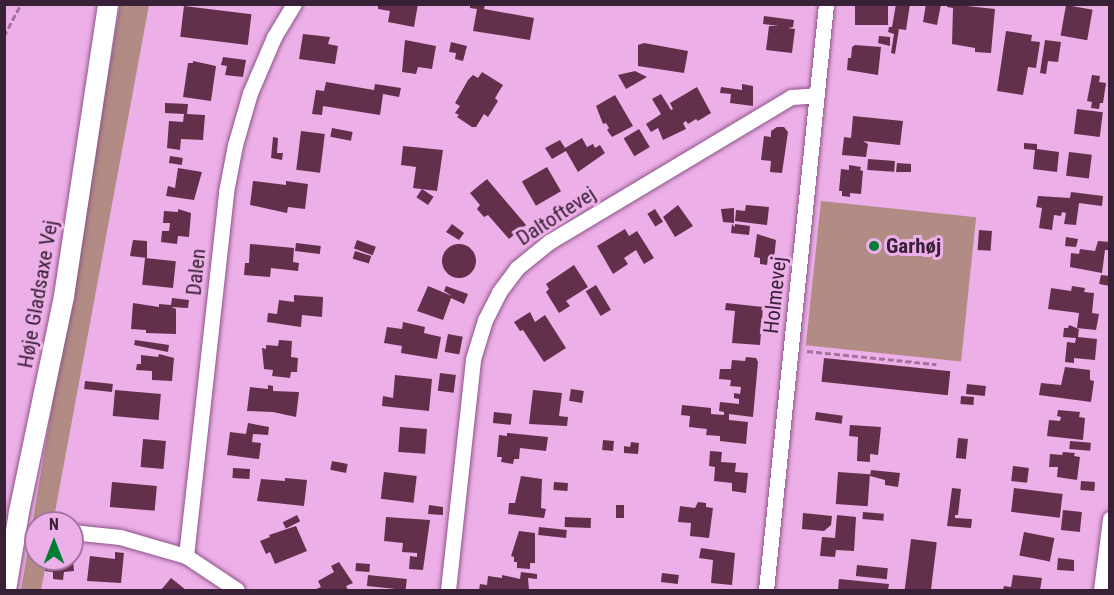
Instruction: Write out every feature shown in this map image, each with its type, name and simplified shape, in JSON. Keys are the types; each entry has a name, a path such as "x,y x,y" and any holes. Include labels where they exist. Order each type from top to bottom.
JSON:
{"street":[{"name":"Høje Gladsaxe Vej","path":"6,591 19,512 64,296 108,4"},
{"name":"Dalen","path":"186,556 226,192 232,157 250,93 274,37 294,4"},
{"name":"Holmevej","path":"766,591 826,4"},
{"name":"Daltoftevej","path":"448,591 473,359 485,320 499,292 517,268 549,242 791,97 817,95"},
{"path":"1101,591 1110,519"},
{"path":"84,533 120,537 186,556 237,591"}],"path":[{"path":"4,36 21,4"},
{"path":"791,349 936,364"}],"shaded area":[{"path":"120,5 149,5 55,511 34,511"},
{"path":"821,201 976,217 961,362 806,345"},
{"path":"24,571 45,571 41,590 21,590"}],"building":[{"path":"378,4 418,4 414,27 388,22 390,11 378,9"},
{"path":"470,4 485,4 484,9 534,18 530,40 473,31 477,9 470,8"},
{"path":"855,4 888,4 888,25 855,25"},
{"path":"896,4 910,4 906,30 899,29 895,54 891,53 894,34 888,32 889,27 892,27"},
{"path":"926,4 941,4 937,25 923,22"},
{"path":"948,4 995,9 991,53 975,52 975,48 952,44 953,8 947,7"},
{"path":"1066,5 1093,10 1087,40 1061,36"},
{"path":"184,6 251,14 248,45 180,37"},
{"path":"764,16 794,20 793,27 788,28 795,29 792,53 766,50 769,26 779,26 763,24"},
{"path":"1006,31 1032,35 1031,41 1040,42 1036,68 1028,67 1023,95 997,91"},
{"path":"303,34 330,37 328,44 338,46 335,64 299,59"},
{"path":"879,36 890,37 890,46 878,43"},
{"path":"405,40 436,46 432,69 418,67 416,74 402,72"},
{"path":"1045,40 1061,42 1058,62 1048,61 1046,74 1040,73"},
{"path":"451,42 467,46 463,61 455,59 456,53 449,52"},
{"path":"644,43 688,51 684,73 638,66 638,45"},
{"path":"855,45 881,47 878,75 847,70 848,58 851,58 852,47"},
{"path":"223,57 246,60 243,77 225,75 227,66 221,65"},
{"path":"193,61 216,66 211,101 183,97 188,63 193,63"},
{"path":"635,71 647,77 626,89 618,75"},
{"path":"482,72 503,85 495,98 498,101 488,117 484,114 476,127 472,127 457,117 459,115 455,113 460,106 455,103 468,80 473,75 478,78"},
{"path":"1092,75 1100,76 1099,82 1106,83 1103,103 1100,103 1099,109 1091,108 1092,102 1087,101"},
{"path":"326,82 374,90 375,84 401,88 399,97 383,94 380,115 323,106 322,115 312,114 316,90 324,91"},
{"path":"742,84 753,86 753,106 730,103 731,94 720,93 721,87 742,90"},
{"path":"697,87 711,113 698,121 696,119 688,124 686,121 683,123 686,129 663,140 658,128 651,132 646,124 661,114 652,99 661,94 671,110 673,109 670,103"},
{"path":"615,95 633,126 612,137 607,130 609,128 606,123 603,124 596,106"},
{"path":"165,103 188,104 187,114 205,115 203,140 181,139 180,150 167,148 169,121 183,122 184,114 165,113"},
{"path":"1077,109 1103,112 1100,137 1074,134"},
{"path":"853,116 903,121 900,145 863,141 868,144 866,157 842,155 844,137 851,138"},
{"path":"777,127 784,127 788,132 782,173 770,172 771,161 761,160 764,136 771,137 771,131"},
{"path":"332,128 353,132 351,141 330,137"},
{"path":"639,129 650,147 634,156 624,138"},
{"path":"301,131 325,134 320,173 296,170"},
{"path":"273,137 278,138 277,153 283,153 282,160 271,158"},
{"path":"582,138 587,147 593,144 595,148 600,145 605,153 578,172 566,151 552,159 545,148 560,140 565,148"},
{"path":"1024,143 1037,144 1037,149 1059,152 1057,172 1033,169 1035,150 1024,149"},
{"path":"403,146 443,150 437,191 413,188 416,167 401,165"},
{"path":"1069,152 1092,155 1089,179 1066,176"},
{"path":"170,156 183,158 182,165 169,163"},
{"path":"868,159 895,161 894,172 867,170"},
{"path":"897,163 911,164 911,172 896,172"},
{"path":"849,165 861,167 860,170 863,171 861,194 850,193 850,197 842,196 842,191 839,191 841,169 849,170"},
{"path":"547,167 561,191 536,206 522,182"},
{"path":"178,168 202,172 194,200 166,196 168,186 175,188"},
{"path":"487,179 526,225 509,239 488,215 484,217 477,209 480,205 470,193"},
{"path":"253,181 286,185 286,181 308,184 305,209 288,207 287,213 250,205"},
{"path":"422,189 434,197 428,205 416,197"},
{"path":"1071,192 1103,196 1102,206 1079,203 1076,225 1064,224 1066,213 1062,212 1061,216 1054,215 1052,230 1039,228 1042,208 1036,207 1038,196 1070,198"},
{"path":"678,205 693,226 675,237 663,217"},
{"path":"746,205 769,207 767,225 735,221 736,210 745,211"},
{"path":"734,208 734,223 723,222 721,209"},
{"path":"178,209 191,213 189,237 178,236 177,244 161,242 162,231 169,231 170,223 163,223 164,211 178,212"},
{"path":"655,209 663,222 655,226 647,214"},
{"path":"452,224 464,233 459,240 446,232"},
{"path":"732,224 735,227 735,224 750,226 749,235 731,233"},
{"path":"625,229 629,236 637,231 654,258 644,264 636,250 624,258 628,264 613,274 597,246"},
{"path":"979,230 992,231 991,251 978,250"},
{"path":"757,234 776,240 774,259 768,258 767,265 760,264 760,258 754,257"},
{"path":"1066,237 1078,239 1076,247 1065,246"},
{"path":"133,240 147,241 147,258 130,256"},
{"path":"357,240 376,247 373,255 354,248"},
{"path":"1098,241 1110,242 1110,250 1105,250 1102,273 1070,267 1071,253 1079,254 1080,249 1095,251"},
{"path":"296,243 321,246 320,254 295,251"},
{"path":"250,244 294,248 293,262 299,263 298,271 271,268 270,277 244,275 245,263 249,263"},
{"path":"459,244 471,249 476,261 471,273 459,278 447,273 442,261 447,249"},
{"path":"355,251 371,256 369,264 353,259"},
{"path":"145,258 176,261 173,288 142,285"},
{"path":"574,265 588,287 566,301 570,306 559,313 546,292 549,289 546,284"},
{"path":"1101,275 1110,276 1110,286 1099,284"},
{"path":"596,285 611,310 601,316 586,291"},
{"path":"428,286 452,296 444,291 446,286 468,294 464,304 451,298 443,320 417,311"},
{"path":"1072,286 1085,288 1084,292 1094,293 1092,313 1099,314 1096,330 1077,328 1079,313 1048,309 1051,288 1071,291"},
{"path":"294,295 323,297 322,317 302,315 301,327 267,322 268,313 277,314 279,300 294,302"},
{"path":"172,298 189,300 188,308 171,307 176,309 176,334 146,333 146,330 131,329 133,303 159,307 159,304 171,305"},
{"path":"726,303 763,307 760,345 732,343 735,311 725,310"},
{"path":"530,312 535,322 545,315 566,348 544,362 523,330 520,331 514,322"},
{"path":"403,322 425,327 424,333 441,337 437,359 401,353 402,346 384,343 387,327 402,329"},
{"path":"1069,325 1079,329 1078,337 1097,339 1095,360 1074,358 1074,363 1065,362 1067,342 1075,343 1076,338 1063,337 1064,328 1068,328"},
{"path":"448,334 463,337 459,355 445,352"},
{"path":"135,340 169,345 168,352 134,345"},
{"path":"279,340 292,341 291,357 298,358 297,372 291,372 290,378 272,376 273,370 264,369 262,348 266,349 266,345 278,346"},
{"path":"159,354 174,358 172,381 152,380 152,371 136,370 137,364 141,364 141,355 158,357"},
{"path":"746,357 756,358 758,362 753,417 729,414 729,420 748,422 746,444 720,441 720,436 706,435 707,429 689,427 690,416 681,415 682,405 711,408 711,414 724,415 724,412 719,411 720,402 739,404 739,399 734,398 734,393 740,394 741,387 730,386 731,380 719,379 720,369 731,369 732,360 745,361"},
{"path":"824,358 950,371 948,395 821,382"},
{"path":"1065,367 1090,370 1090,380 1094,381 1091,402 1039,395 1041,383 1061,385"},
{"path":"440,373 456,375 454,393 438,391"},
{"path":"395,375 432,379 429,411 382,406 383,396 393,398"},
{"path":"85,381 113,384 112,392 84,389"},
{"path":"967,384 986,386 985,396 966,394"},
{"path":"268,385 273,386 273,391 299,392 296,417 273,412 247,411 250,387 268,389"},
{"path":"571,389 584,391 582,403 569,401"},
{"path":"115,390 161,394 159,420 113,416"},
{"path":"533,390 562,393 559,416 568,417 567,426 529,424"},
{"path":"961,396 974,397 973,405 960,404"},
{"path":"1058,410 1080,412 1079,417 1085,418 1083,440 1047,436 1049,420 1060,421 1061,417 1057,416"},
{"path":"494,412 512,414 511,425 493,423"},
{"path":"816,412 843,416 842,424 815,420"},
{"path":"248,423 269,427 268,435 253,434 252,442 261,443 259,459 227,455 230,432 246,434"},
{"path":"850,425 881,427 878,455 870,454 870,462 857,461 858,437 849,436"},
{"path":"400,427 427,429 425,454 398,452"},
{"path":"507,433 548,437 546,451 520,448 519,459 514,459 513,464 501,462 502,457 497,457 499,435 507,436"},
{"path":"958,438 968,439 966,459 956,458"},
{"path":"143,439 166,441 163,469 141,467"},
{"path":"603,440 614,441 613,451 602,450"},
{"path":"1070,441 1091,443 1090,451 1069,449"},
{"path":"631,442 639,443 638,454 624,453 624,446 630,447"},
{"path":"710,451 722,452 721,462 736,463 735,472 748,473 746,493 732,491 732,483 714,481 715,467 709,466"},
{"path":"1063,452 1075,453 1074,456 1080,457 1077,480 1057,477 1058,467 1049,467 1050,454 1062,455"},
{"path":"332,461 348,464 346,473 330,470"},
{"path":"1013,466 1029,468 1027,483 1011,481"},
{"path":"233,468 250,469 249,479 232,478"},
{"path":"871,470 900,473 898,487 885,485 885,480 870,476"},
{"path":"384,472 417,476 413,503 381,499"},
{"path":"838,472 870,474 868,506 836,504"},
{"path":"521,476 542,479 541,508 546,509 544,518 508,514 509,503 515,503"},
{"path":"285,478 307,480 304,506 257,501 261,479 285,481"},
{"path":"1081,481 1095,482 1094,491 1080,490"},
{"path":"112,482 157,486 155,511 110,507"},
{"path":"554,482 568,483 567,491 553,490"},
{"path":"952,488 961,489 958,515 955,515 955,518 972,519 971,528 947,526"},
{"path":"1014,488 1063,494 1060,518 1011,512"},
{"path":"698,502 706,503 706,507 713,508 709,538 690,536 691,523 678,522 680,506 695,508"},
{"path":"429,505 443,507 443,515 428,514"},
{"path":"616,505 624,505 624,518 616,518"},
{"path":"1063,510 1082,512 1080,532 1061,530"},
{"path":"863,512 884,514 883,521 862,519"},
{"path":"803,513 832,516 831,525 824,531 802,529"},
{"path":"297,515 300,521 286,529 283,522"},
{"path":"837,515 856,517 854,551 836,550 835,557 820,556 822,537 835,538"},
{"path":"386,517 430,520 423,570 409,569 410,556 417,557 417,553 402,552 403,543 384,541"},
{"path":"565,517 591,518 591,528 565,527"},
{"path":"296,526 307,551 275,564 270,552 266,554 260,541 270,537 269,535"},
{"path":"539,527 567,530 566,538 538,535"},
{"path":"519,531 535,533 535,563 530,563 530,569 517,568 517,562 514,562 514,557 511,556"},
{"path":"1024,532 1054,538 1050,561 1019,556"},
{"path":"911,539 937,542 931,590 905,590"},
{"path":"701,548 735,553 732,585 711,583 713,560 699,558"},
{"path":"115,552 124,553 121,583 87,581 90,556 115,559"},
{"path":"1058,558 1074,560 1074,571 1057,570"},
{"path":"339,562 353,583 346,586 348,590 314,590 321,587 318,581 334,572 331,566"},
{"path":"356,563 370,564 369,572 355,571"},
{"path":"857,565 888,568 887,579 856,576"},
{"path":"45,571 74,571 64,572 63,580 53,579 53,572"},
{"path":"521,572 537,574 537,579 528,578 529,590 479,590 480,584 487,585 488,576 502,578 502,575 520,579"},
{"path":"662,573 679,575 678,584 661,582"},
{"path":"368,575 407,579 406,590 367,586"},
{"path":"1013,575 1042,578 1040,590 1003,590 1004,586 1011,587"},
{"path":"171,578 186,590 161,590"},
{"path":"839,579 889,584 888,590 838,590"}],"place":[{"name":"Garhøj","path":"874,246"}]}
